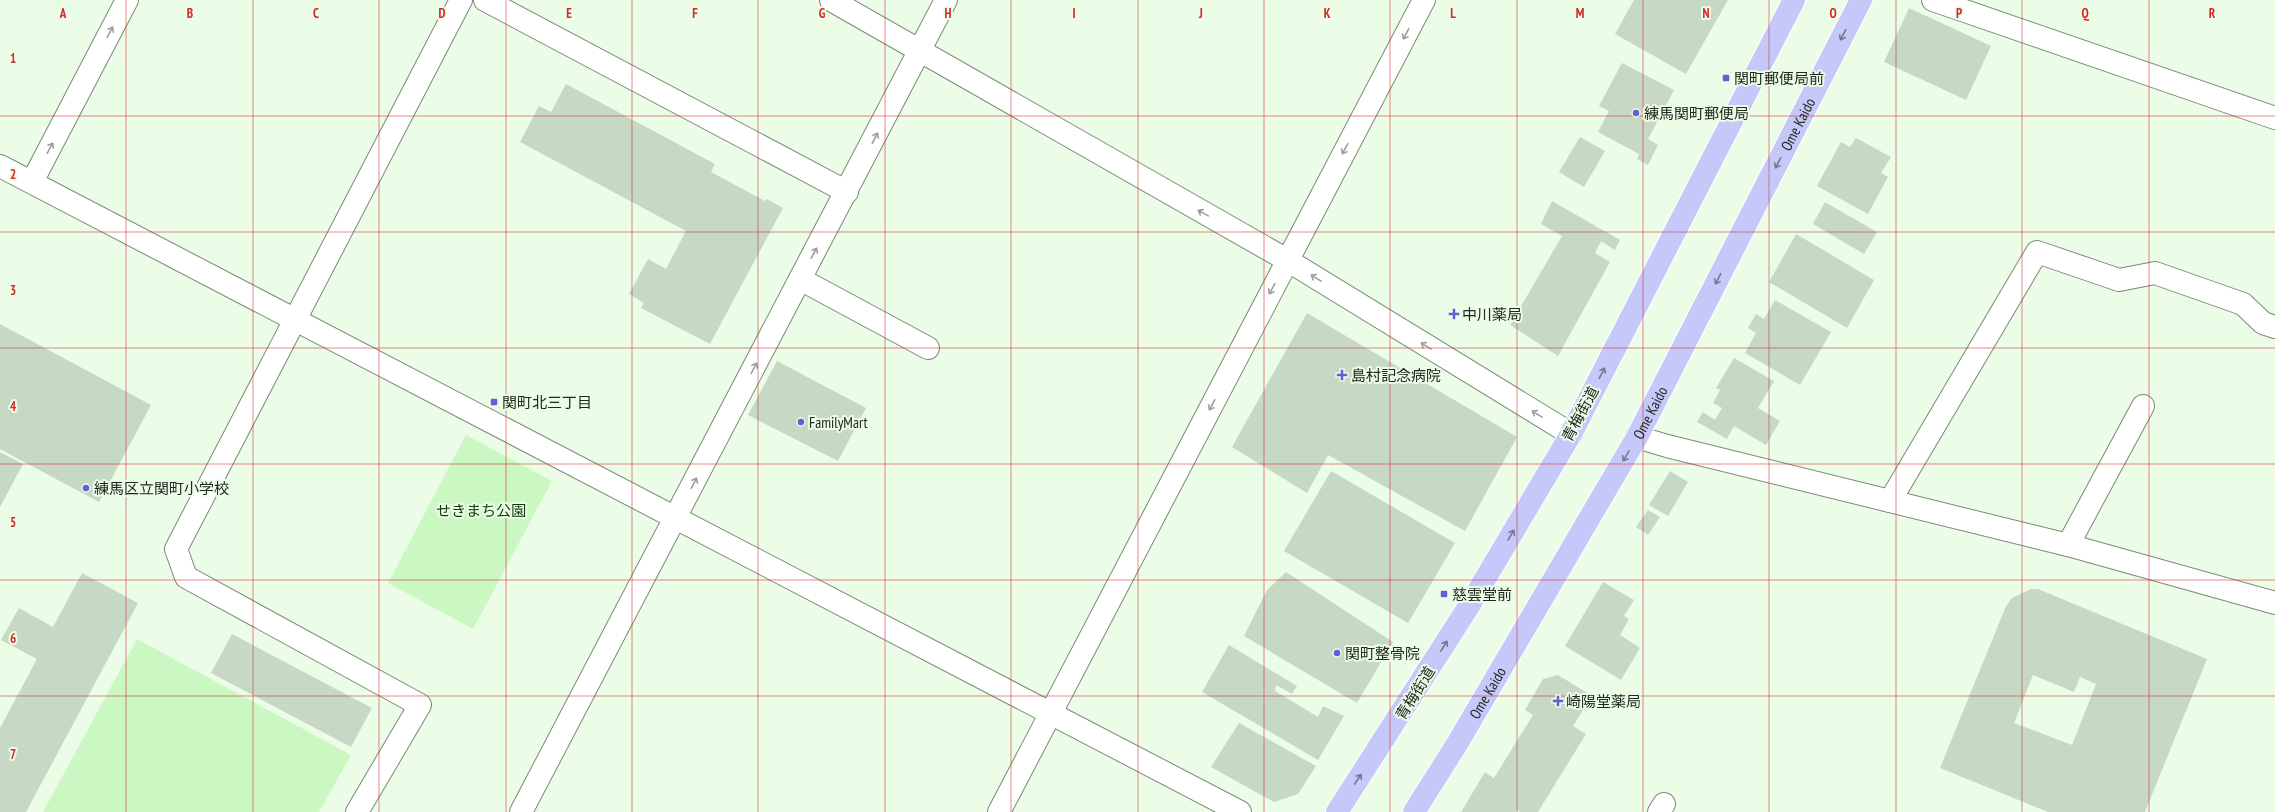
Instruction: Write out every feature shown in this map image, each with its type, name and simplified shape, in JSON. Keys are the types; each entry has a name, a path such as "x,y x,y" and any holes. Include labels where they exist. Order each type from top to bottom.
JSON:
{"main road":[{"name":"青梅街道","path":"1337,812 1469,606 1571,434 1794,0"},
{"name":"Ome Kaido","path":"1414,812 1465,730 1637,437 1861,0"}],"street":[{"path":"32,182 127,0"},
{"path":"357,812 420,705 186,577 176,550 461,0"},
{"path":"485,0 846,192"},
{"path":"831,0 919,52 1287,260 1571,434"},
{"path":"521,812 946,0"},
{"path":"999,812 1424,0"},
{"path":"1933,0 2275,118"},
{"path":"1,169 32,182 1240,812"},
{"path":"1890,500 2037,252 2119,280 2155,273 2242,304 2264,323 2275,327"},
{"path":"800,279 928,348"},
{"path":"2068,545 2143,406"},
{"path":"1637,437 1667,446 2068,545 2275,603"}],"green space":[{"name":"せきまち公園","path":"466,435 552,481 473,629 388,583"},
{"path":"137,639 351,755 319,812 43,812"}],"building":[{"path":"1634,0 1728,0 1686,74 1615,34"},
{"path":"1909,8 1991,46 1966,100 1884,62"},
{"path":"1622,63 1674,90 1648,139 1658,145 1648,165 1637,159 1639,154 1598,132 1609,111 1599,106"},
{"path":"566,84 715,164 711,172 765,201 767,199 783,208 710,344 641,308 644,303 629,294 648,259 666,269 686,231 520,142 539,106 551,112"},
{"path":"1580,137 1605,151 1584,187 1559,172"},
{"path":"1856,138 1891,157 1881,173 1888,177 1868,214 1817,186 1841,142 1850,147"},
{"path":"1552,201 1620,240 1615,250 1601,241 1595,253 1610,262 1558,356 1510,325 1562,236 1541,224"},
{"path":"1825,202 1877,232 1864,254 1813,224"},
{"path":"1796,234 1874,280 1847,328 1769,282"},
{"path":"1775,300 1831,332 1800,385 1745,353 1756,333 1748,328 1756,314 1764,319"},
{"name":"島村記念病院","path":"1307,313 1517,437 1465,531 1328,455 1307,493 1232,447"},
{"path":"0,324 151,405 99,502 0,449"},
{"path":"1734,358 1774,381 1758,408 1780,421 1766,445 1734,426 1727,439 1697,422 1703,412 1715,420 1722,408 1713,403 1720,390 1716,388"},
{"path":"777,361 866,408 838,461 748,415"},
{"path":"0,452 23,464 0,507"},
{"path":"1331,471 1455,543 1408,623 1284,551"},
{"path":"1670,471 1688,482 1668,516 1649,505"},
{"path":"1648,510 1660,517 1648,535 1636,527"},
{"path":"1286,572 1393,642 1357,703 1244,636 1267,590"},
{"path":"82,573 138,603 26,812 0,812 0,728 37,659 1,640 19,608 53,627"},
{"path":"1603,582 1634,600 1624,616 1629,619 1620,635 1640,648 1621,680 1565,646"},
{"path":"2031,589 2038,589 2207,659 2145,812 2048,812 1940,768 2006,606 2012,598","holes":["2033,675 2074,692 2080,677 2096,684 2072,745 2014,723"]},
{"path":"232,634 372,708 351,747 211,673"},
{"path":"1229,645 1297,686 1292,694 1276,685 1275,691 1318,717 1323,706 1344,716 1318,760 1202,692"},
{"path":"1558,675 1592,696 1573,726 1586,734 1538,812 1520,812 1517,810 1515,812 1461,812 1485,772 1494,778 1533,715 1525,710 1543,679"},
{"path":"1239,723 1316,766 1298,794 1274,802 1211,767"}],"place":[{"name":"関町郵便局前","path":"1726,78"},
{"name":"練馬関町郵便局","path":"1636,113"},
{"name":"中川薬局","path":"1454,314"},
{"name":"島村記念病院","path":"1342,375"},
{"name":"関町北三丁目","path":"494,402"},
{"name":"FamilyMart","path":"801,422"},
{"name":"練馬区立関町小学校","path":"86,488"},
{"name":"慈雲堂前","path":"1444,594"},
{"name":"関町整骨院","path":"1337,653"},
{"name":"崎陽堂薬局","path":"1558,701"}]}
